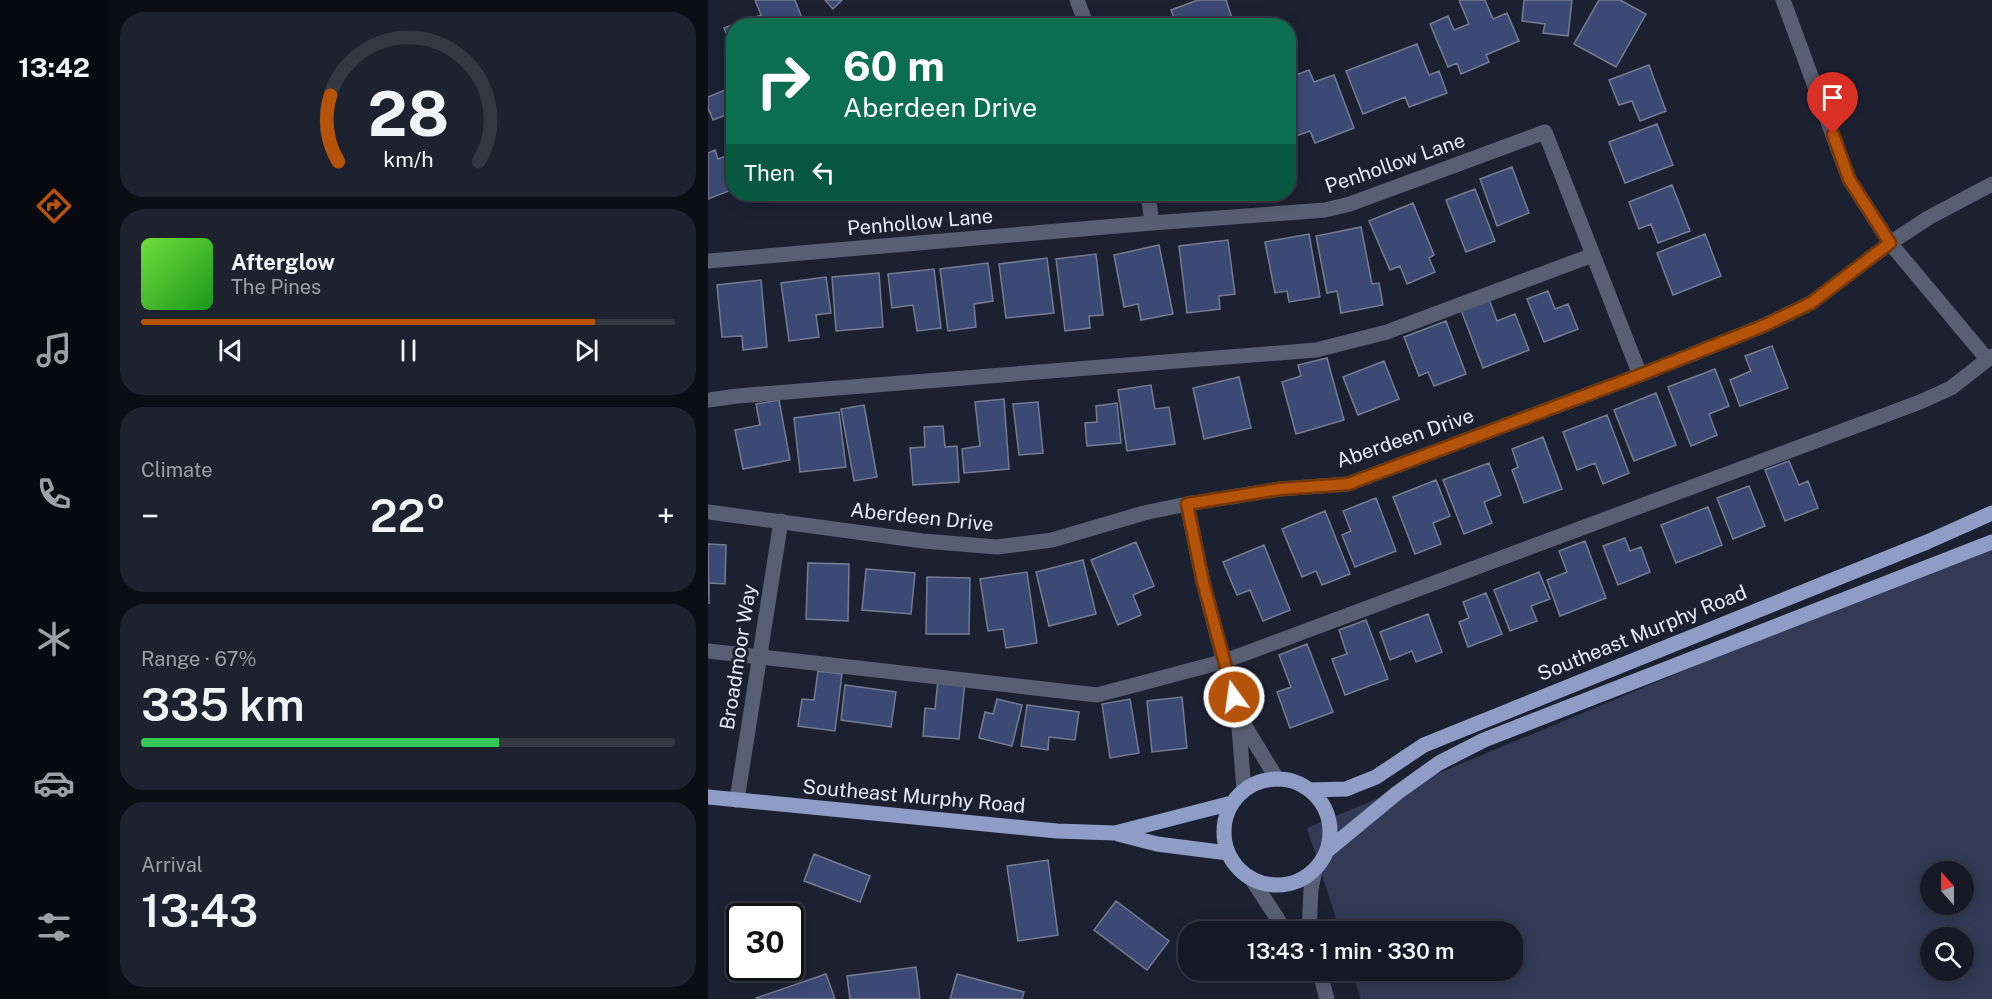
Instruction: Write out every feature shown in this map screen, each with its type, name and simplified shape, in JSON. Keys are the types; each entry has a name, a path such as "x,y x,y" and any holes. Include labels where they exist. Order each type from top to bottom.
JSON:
{"main road":[{"name":"Southeast Murphy Road","path":"1310,790 1346,789 1376,777 1424,745 1927,542 1992,513"},
{"path":"1328,850 1397,793 1439,763 1484,740 1992,542"},
{"path":"1277,779 1295,781 1310,790 1323,803 1330,820 1331,838 1328,850 1316,870 1301,880 1284,885 1267,884 1251,878 1237,867 1228,853 1224,836 1226,819 1232,803 1244,790 1259,782 1277,779"},
{"name":"Southeast Murphy Road","path":"708,797 1057,831 1115,833 1157,844 1228,853"},
{"name":"Southeast Murphy Road","path":"1115,833 1232,803"}],"street":[{"path":"1077,0 1084,18"},
{"path":"708,651 1097,695 1225,661 1920,402 1951,388 1990,357 1890,243 1849,179 1783,0"},
{"name":"Penhollow Lane","path":"708,261 1325,210 1350,204 1545,132 1640,375"},
{"name":"Aberdeen Drive","path":"708,512 923,541 997,548 1052,540 1144,513 1187,504 1280,489 1348,484 1640,375 1763,326 1811,303 1890,243 1928,218 1992,184"},
{"path":"1149,201 1152,223"},
{"path":"708,400 1316,350 1387,332 1593,255"},
{"path":"1187,504 1203,582 1238,715 1244,790"},
{"name":"Broadmoor Way","path":"737,800 781,521"},
{"path":"1238,715 1277,779"},
{"path":"1310,921 1311,889 1316,870"},
{"path":"1251,878 1279,921"},
{"path":"1318,981 1326,995"}],"shaded area":[{"path":"1992,542 1992,999 1361,999 1355,981 1523,981 1523,921 1337,921 1307,828"}],"building":[{"path":"755,0 795,0 802,18 752,18 761,15"},
{"path":"825,0 842,0 833,9"},
{"path":"1198,0 1226,0 1232,18 1174,18 1171,10"},
{"path":"1459,0 1485,0 1493,19 1507,13 1519,41 1486,55 1489,62 1461,74 1457,63 1448,67 1430,24 1448,16 1454,30 1469,24"},
{"path":"1524,0 1572,0 1568,36 1543,33 1545,24 1522,21"},
{"path":"1599,0 1620,0 1646,14 1616,67 1574,44"},
{"path":"1417,44 1429,75 1439,71 1447,93 1409,107 1405,97 1363,114 1346,71"},
{"path":"1649,65 1666,111 1640,121 1632,101 1619,105 1609,80"},
{"path":"1309,70 1314,82 1334,75 1354,128 1315,143 1310,131 1296,136 1296,75"},
{"path":"726,89 726,115 713,120 708,108 708,97"},
{"path":"1657,124 1673,165 1625,183 1609,142"},
{"path":"715,150 718,159 726,156 726,192 708,199 708,153"},
{"path":"1512,167 1529,213 1497,226 1480,179"},
{"path":"1672,185 1690,231 1658,243 1651,224 1639,229 1629,202"},
{"path":"1475,189 1495,241 1466,252 1446,200"},
{"path":"1413,203 1434,255 1429,258 1435,272 1407,284 1400,266 1390,270 1369,221"},
{"path":"1361,227 1372,284 1379,283 1383,305 1341,313 1337,291 1327,293 1316,236"},
{"path":"1309,234 1320,297 1289,302 1287,291 1275,293 1265,242"},
{"path":"1705,234 1721,276 1673,295 1657,253"},
{"path":"1228,240 1235,294 1219,296 1220,309 1187,313 1179,246"},
{"path":"1159,245 1173,314 1141,320 1138,304 1124,307 1114,255"},
{"path":"1096,254 1103,315 1089,316 1090,328 1065,331 1056,259"},
{"path":"1047,258 1054,313 1006,318 999,264"},
{"path":"988,263 993,301 974,304 976,327 948,331 940,269"},
{"path":"934,269 941,328 917,331 913,305 892,308 888,274"},
{"path":"879,273 883,327 836,331 832,277"},
{"path":"826,277 831,313 816,315 819,337 789,341 781,283"},
{"path":"761,280 767,347 743,350 742,336 722,337 717,285"},
{"path":"1548,291 1555,309 1568,304 1578,329 1544,342 1527,299"},
{"path":"1489,299 1497,321 1515,314 1529,350 1483,368 1461,310"},
{"path":"1446,321 1466,374 1434,386 1428,372 1419,376 1404,337"},
{"path":"1772,346 1788,388 1740,406 1730,380 1751,371 1745,356"},
{"path":"1327,358 1344,420 1296,434 1282,382 1301,376 1298,365"},
{"path":"1384,361 1399,399 1358,415 1343,377"},
{"path":"1715,369 1729,406 1709,414 1717,435 1691,446 1668,387"},
{"path":"1239,377 1251,428 1204,439 1193,388"},
{"path":"1151,385 1155,409 1169,407 1175,444 1127,451 1118,390"},
{"path":"1656,393 1676,445 1634,461 1614,410"},
{"path":"1004,399 1009,469 964,473 962,449 980,446 975,402"},
{"path":"779,400 790,460 743,469 735,430 760,425 756,404"},
{"path":"1038,402 1043,453 1019,455 1013,404"},
{"path":"1117,403 1121,443 1087,446 1085,423 1097,422 1096,406"},
{"path":"864,405 877,477 854,481 841,409"},
{"path":"839,412 846,467 800,472 794,418"},
{"path":"1607,415 1629,473 1603,484 1595,463 1577,470 1563,432"},
{"path":"943,426 945,447 957,446 959,482 913,485 910,448 925,447 924,427"},
{"path":"1543,437 1562,489 1524,503 1512,470 1518,467 1512,449"},
{"path":"1789,461 1799,485 1808,481 1818,508 1785,521 1765,470"},
{"path":"1489,463 1501,495 1484,502 1492,523 1464,534 1443,480"},
{"path":"1436,480 1450,516 1433,523 1441,544 1415,554 1393,497"},
{"path":"1749,486 1765,526 1733,539 1717,498"},
{"path":"1376,498 1396,551 1355,567 1342,535 1351,531 1343,511"},
{"path":"1708,507 1722,545 1676,563 1661,525"},
{"path":"1325,511 1350,574 1322,585 1316,571 1302,577 1282,529"},
{"path":"1625,538 1630,551 1641,547 1650,572 1618,585 1603,546"},
{"path":"1585,541 1606,598 1560,616 1547,580 1567,572 1559,551"},
{"path":"1136,542 1154,586 1133,595 1141,615 1118,625 1091,560"},
{"path":"708,544 726,545 725,584 709,583 709,604"},
{"path":"1264,545 1290,610 1263,621 1250,590 1237,595 1223,562"},
{"path":"1083,560 1096,614 1049,626 1036,572"},
{"path":"808,563 849,564 848,621 806,619"},
{"path":"866,569 915,573 911,614 862,610"},
{"path":"1027,572 1037,643 1006,648 1003,629 988,631 980,579"},
{"path":"1539,572 1550,599 1531,606 1537,621 1510,631 1494,590"},
{"path":"927,577 970,578 969,634 926,634"},
{"path":"1486,593 1502,634 1468,647 1459,622 1469,618 1463,602"},
{"path":"1428,614 1442,652 1416,662 1412,651 1390,660 1380,632"},
{"path":"1366,620 1388,679 1345,695 1332,659 1347,654 1339,630"},
{"path":"1307,644 1333,712 1290,728 1277,692 1291,687 1279,655"},
{"path":"818,671 842,674 835,731 798,726 802,699 814,700"},
{"path":"938,680 965,682 959,739 923,736 925,708 935,709"},
{"path":"845,685 896,692 891,727 841,720"},
{"path":"1182,697 1187,748 1152,752 1147,701"},
{"path":"997,699 1022,705 1012,746 979,738 985,712 993,714"},
{"path":"1130,699 1139,753 1110,758 1102,704"},
{"path":"1027,705 1079,712 1075,740 1049,737 1048,750 1021,746"},
{"path":"814,854 870,876 860,902 804,881"},
{"path":"1048,860 1058,935 1018,941 1007,866"},
{"path":"1116,901 1169,941 1147,970 1094,930"},
{"path":"916,967 920,999 850,999 847,976"},
{"path":"826,974 835,999 756,998"},
{"path":"957,974 1024,992 1022,999 950,999"}],"route":[{"path":"1234,697 1203,582 1187,504 1280,489 1348,484 1640,375 1763,326 1811,303 1890,243 1849,179 1833,134"}]}
